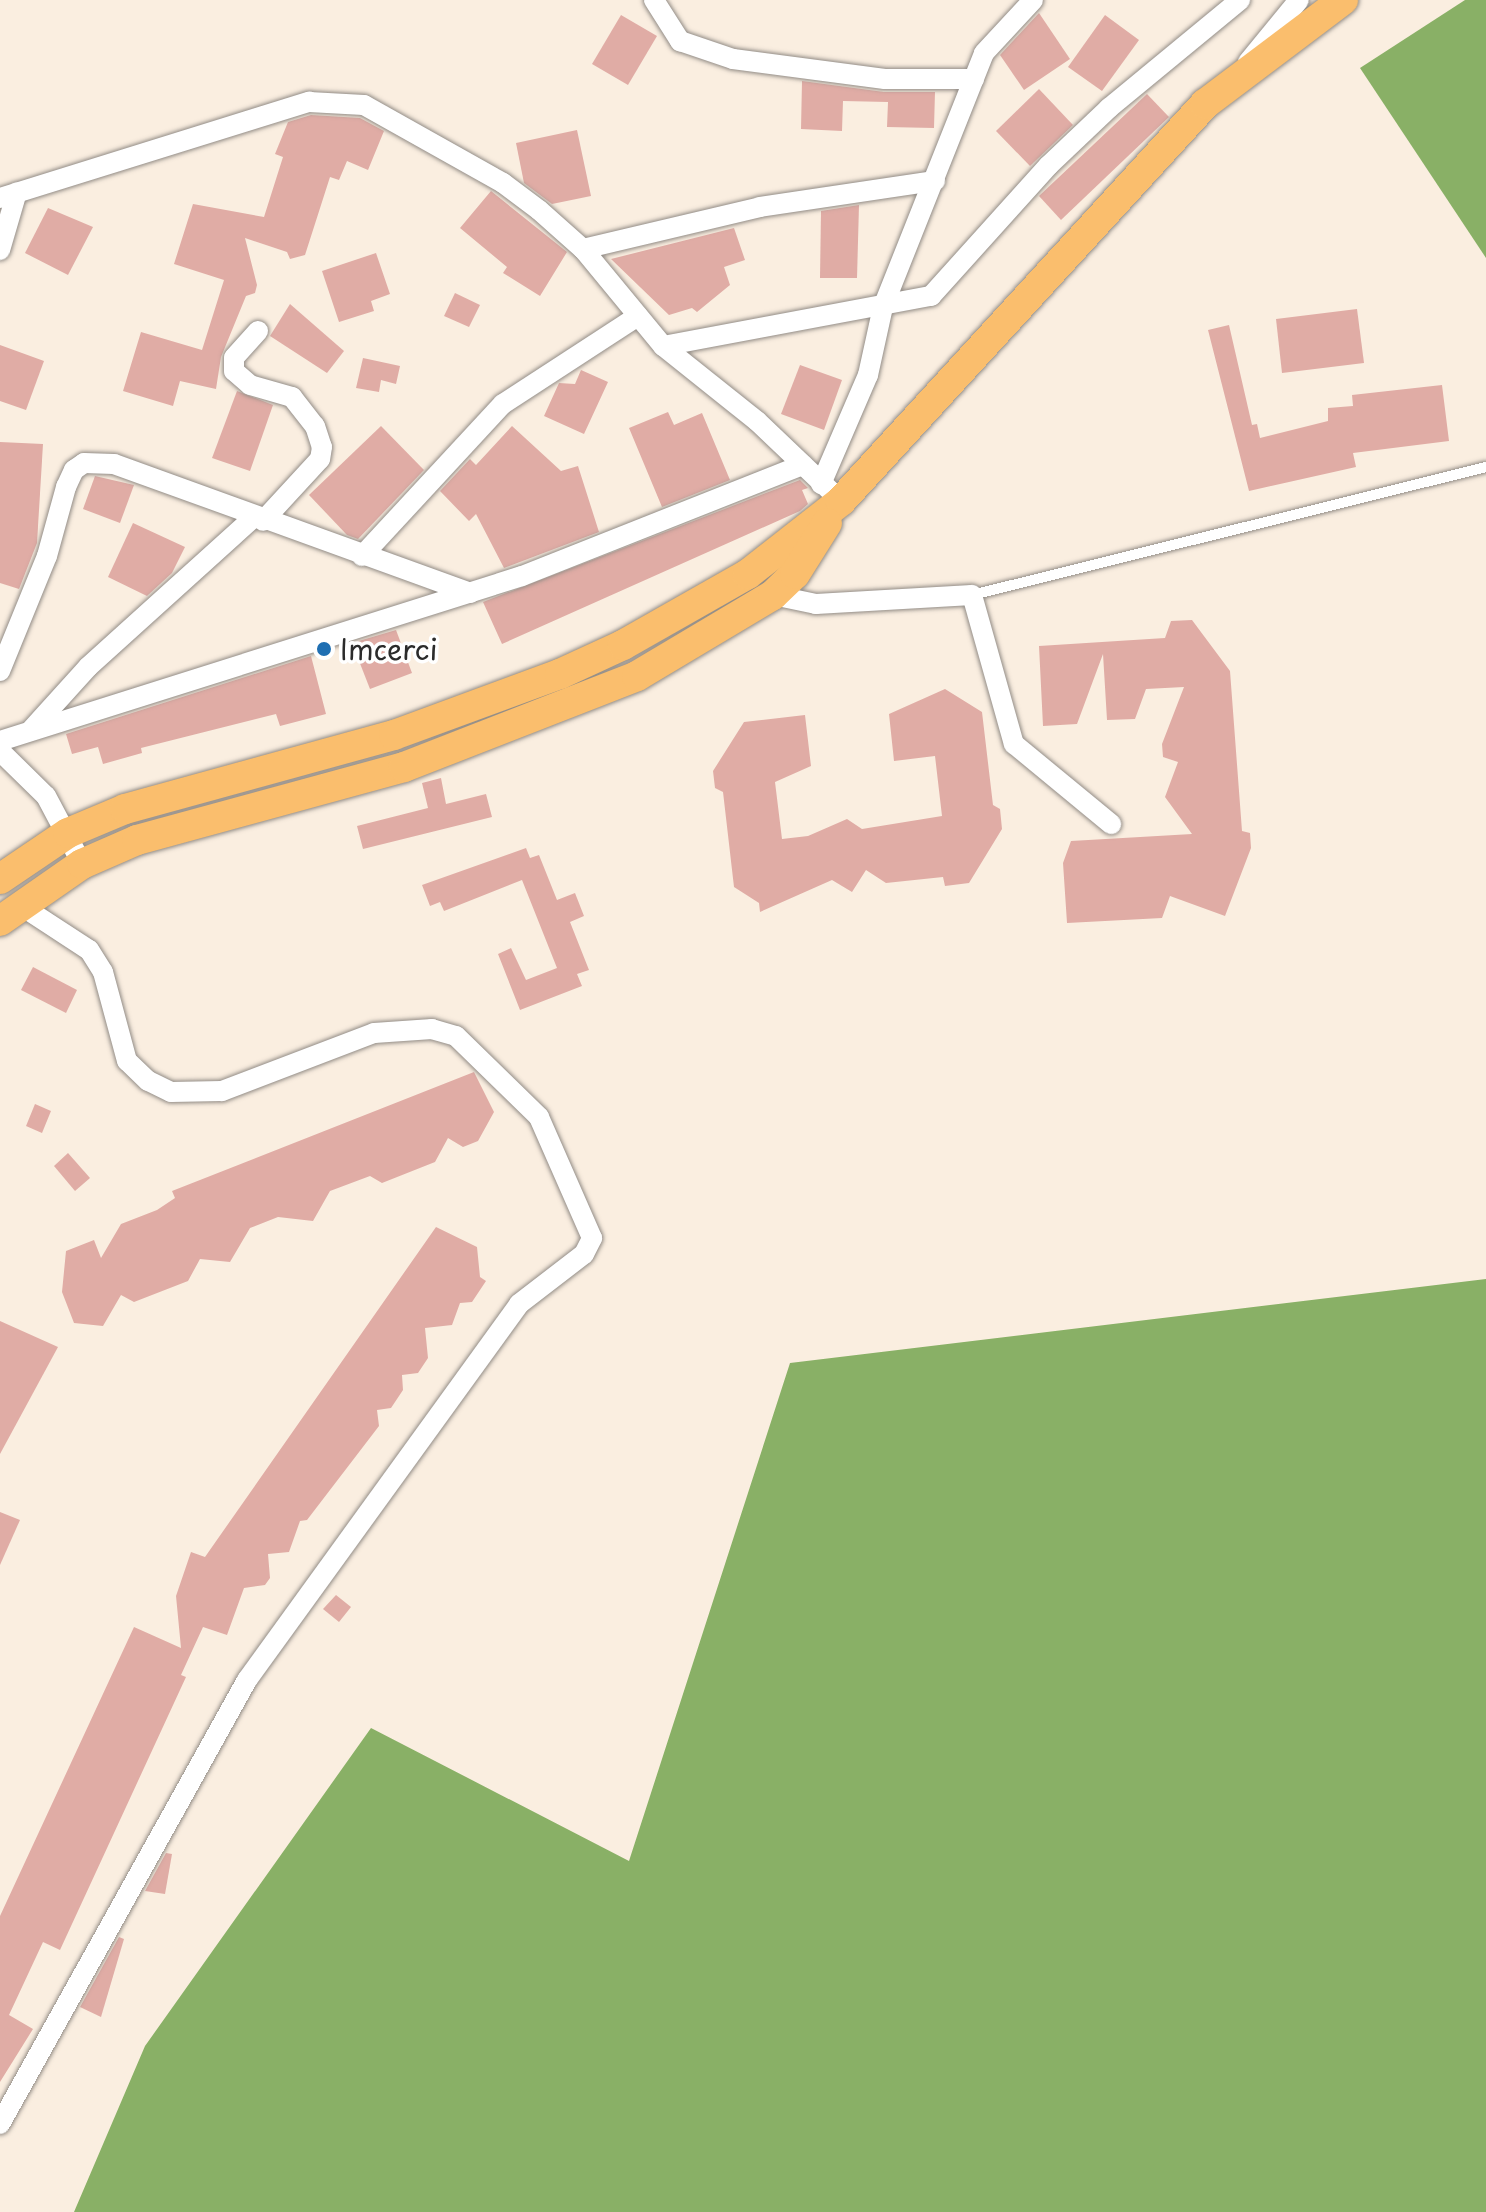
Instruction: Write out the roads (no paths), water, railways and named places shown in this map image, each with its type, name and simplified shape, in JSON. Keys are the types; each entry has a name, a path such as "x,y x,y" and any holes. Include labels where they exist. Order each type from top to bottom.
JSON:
{"main road":[{"path":"0,879 68,833 200,785 394,735 560,674 723,589 831,492 1152,156 1224,87 1343,0"},
{"path":"10,913 82,864 209,817 404,767 572,705 637,676 773,595 795,574 831,492"}],"street":[{"path":"654,0 680,41 733,59 885,79 974,79"},
{"path":"0,250 9,195 309,102 350,101 503,183 583,249 663,346 831,492 868,375 883,307 974,79 991,44 1033,0"},
{"path":"663,346 811,315 883,307 931,296 1079,136 1240,0"},
{"path":"1224,87 1299,0"},
{"path":"583,249 760,207 935,181"},
{"path":"362,556 503,404 638,316"},
{"path":"32,729 88,667 259,519 320,459 322,447 315,426 292,397 250,385 234,371 234,358 258,331"},
{"path":"0,671 47,556 66,487 74,470 84,463 114,464 470,593"},
{"path":"0,741 470,593 803,465"},
{"path":"773,595 816,604 972,595 1014,744 1111,824"},
{"path":"0,751 32,777 68,833 82,864"},
{"path":"0,2124 247,1680 519,1304 584,1254 592,1238 539,1117 452,1034 432,1029 374,1033 222,1091 171,1092 148,1081 127,1061 103,972 89,950 10,913"}],"lane":[{"path":"972,595 1486,467"}],"place":[{"name":"Imcerci","path":"324,649"}]}
